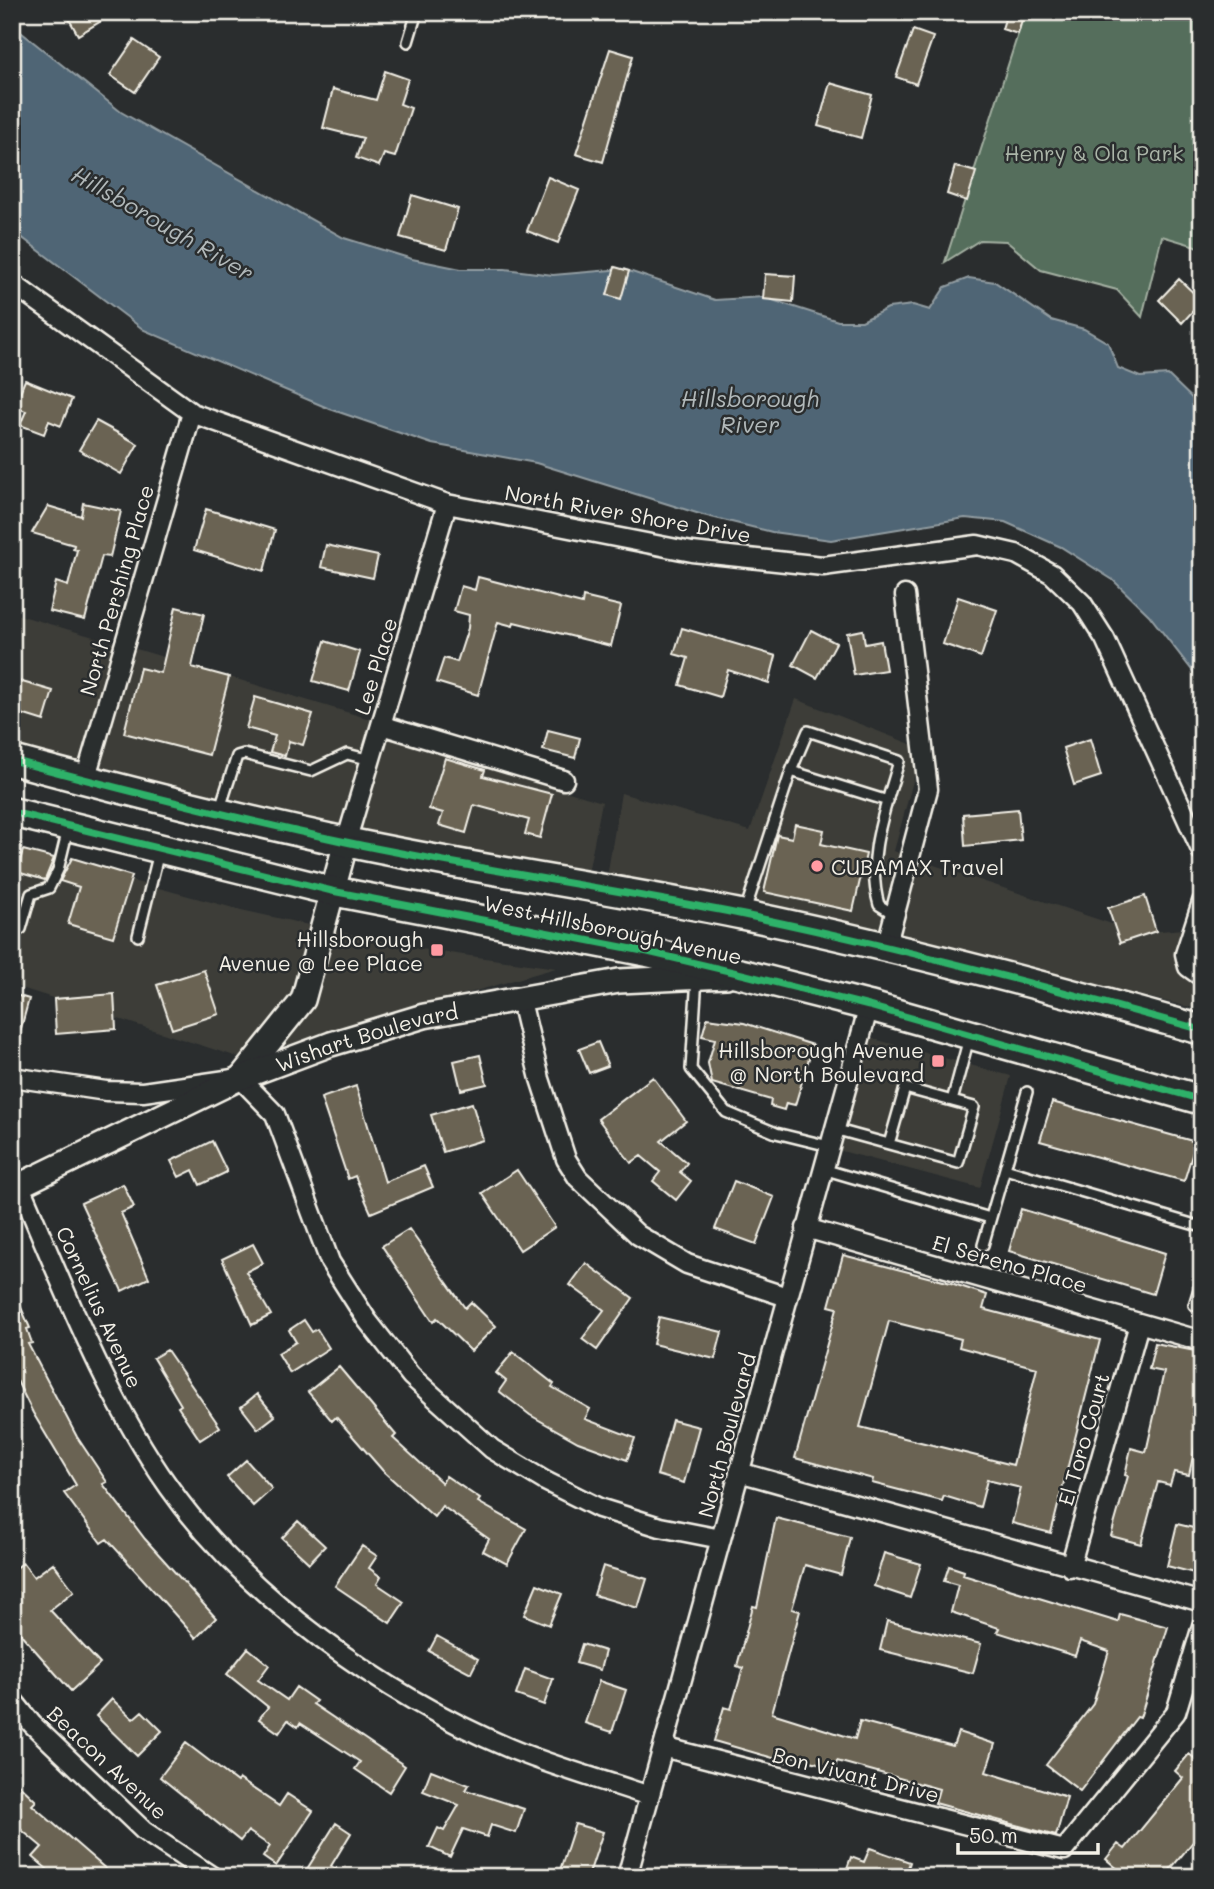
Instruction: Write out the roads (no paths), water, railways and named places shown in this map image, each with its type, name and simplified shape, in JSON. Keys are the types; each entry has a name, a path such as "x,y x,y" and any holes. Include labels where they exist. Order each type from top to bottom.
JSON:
{"main road":[{"name":"West Hillsborough Avenue","path":"12,760 218,813 346,842 743,915 886,947 978,968 1202,1030"},
{"name":"West Hillsborough Avenue","path":"12,812 332,891 648,952 746,975 869,1006 1202,1100"}],"street":[{"name":"North River Shore Drive","path":"12,283 192,413 447,504 692,552 823,566 977,545 1016,554 1052,574 1082,603 1105,639 1202,852"},
{"name":"North Pershing Place","path":"85,780 192,413"},
{"name":"Lee Place","path":"346,842 447,504"},
{"path":"886,947 928,789 905,595"},
{"path":"381,724 564,780"},
{"path":"12,1077 106,1091 143,1092 240,1078 303,1000 346,842"},
{"path":"1202,902 1185,954 1188,967 1202,977"},
{"name":"Wishart Boulevard","path":"16,1187 240,1078 331,1044 424,1016 619,981 746,975"},
{"path":"520,997 540,1079 566,1159 578,1178 638,1235 687,1264 787,1297"},
{"name":"North Boulevard","path":"627,1877 869,1006"},
{"path":"240,1078 275,1114 330,1262 368,1321 411,1376 492,1449 545,1481 599,1508 660,1527 721,1539"},
{"name":"Cornelius Avenue","path":"16,1187 105,1381 169,1487 222,1553 305,1626 402,1696 509,1748 649,1796"},
{"name":"El Sereno Place","path":"806,1228 1202,1341"},
{"name":"El Toro Court","path":"1070,1567 1139,1324"},
{"path":"739,1472 1202,1602"},
{"name":"Bon Vivant Drive","path":"663,1747 1064,1850 1176,1712 1202,1626"},
{"name":"Beacon Avenue","path":"12,1699 32,1724 144,1831 213,1877"}],"lane":[{"path":"408,42 416,12"},
{"path":"743,915 791,771 808,732 900,761 873,858 873,882 879,905 895,915"},
{"path":"218,813 237,757 244,754 312,771 347,754 371,760"},
{"path":"791,771 888,801"},
{"path":"21,929 31,894 50,888 69,827"},
{"path":"138,936 159,850"},
{"path":"697,977 691,1069 726,1112 776,1133 889,1144 958,1163 974,1107 905,1088 889,1144"},
{"path":"952,1101 970,1034"},
{"path":"983,1245 1027,1092"},
{"path":"1005,1169 1202,1227"},
{"path":"823,1170 990,1219"},
{"path":"1194,1305 1202,1279"}],"water":[{"name":"Hillsborough River","path":"12,25 121,112 344,238 412,259 461,269 505,269 553,275 623,269 715,300 763,297 838,321 862,321 888,308 913,305 930,310 945,287 969,278 995,282 1051,320 1084,329 1108,343 1118,368 1140,377 1168,375 1202,408 1202,683 1149,615 1113,580 1061,547 1005,522 965,518 831,540 772,532 703,515 536,463 432,444 330,409 144,330 12,230"}],"place":[{"name":"CUBAMAX Travel","path":"817,866"},
{"name":"Hillsborough Avenue @ Lee Place","path":"437,950"},
{"name":"Hillsborough Avenue @ North Boulevard","path":"938,1061"}],"park label":[{"name":"Henry & Ola Park","path":"1094,152"}]}
